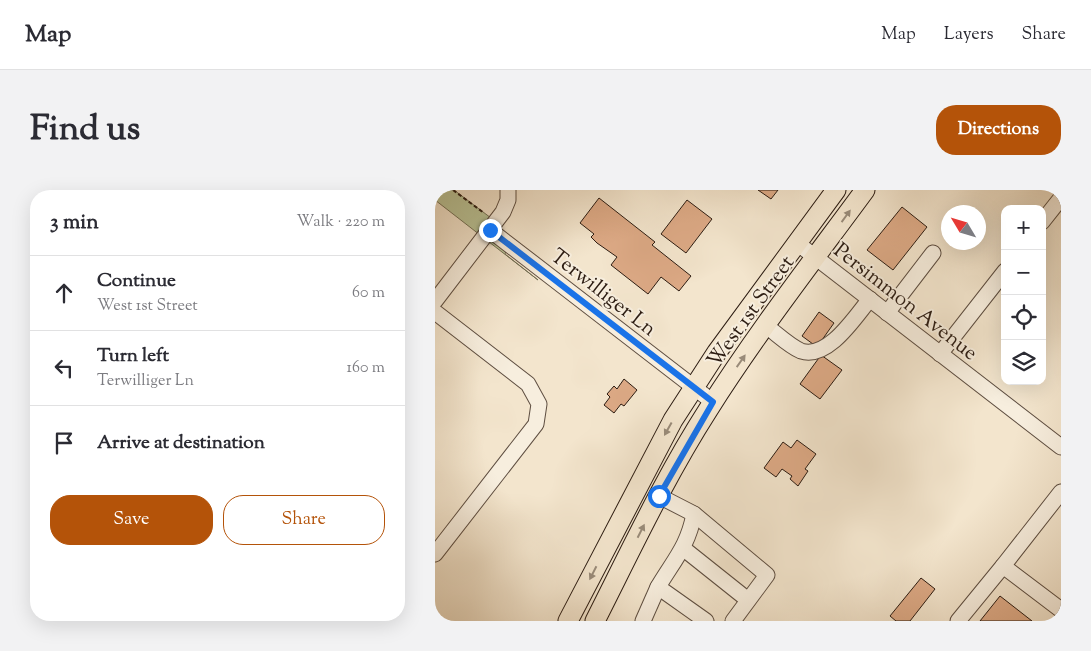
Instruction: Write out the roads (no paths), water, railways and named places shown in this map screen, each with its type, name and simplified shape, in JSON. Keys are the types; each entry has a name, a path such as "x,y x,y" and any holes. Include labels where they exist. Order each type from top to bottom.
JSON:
{"main road":[{"name":"West 1st Street","path":"568,621 652,458 694,387 836,190"},
{"name":"West 1st Street","path":"595,621 659,496 713,402 865,190"}],"street":[{"path":"435,301 507,206 508,190"},
{"path":"1046,217 1061,198"},
{"name":"Terwilliger Ln","path":"490,230 713,402"},
{"name":"Persimmon Avenue","path":"797,243 1061,447"},
{"path":"887,313 933,253"},
{"path":"940,354 1001,276"},
{"path":"766,326 802,351 813,352 821,350 838,338 870,300"},
{"path":"435,312 529,384 539,404 536,424 436,550"},
{"path":"958,621 1061,492"},
{"path":"659,496 694,514 767,575 733,621"},
{"path":"643,621 658,587 684,548 690,535 694,514"},
{"path":"684,548 748,600"},
{"path":"1003,566 1061,610"},
{"path":"658,587 706,621"}]}
